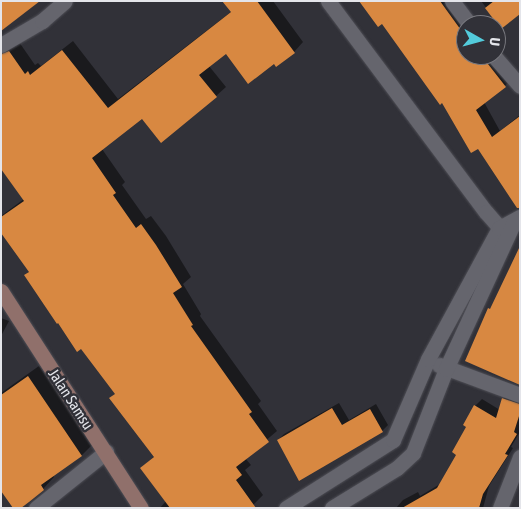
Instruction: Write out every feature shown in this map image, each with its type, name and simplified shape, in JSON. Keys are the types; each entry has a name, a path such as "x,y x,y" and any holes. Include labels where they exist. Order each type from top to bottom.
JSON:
{"street":[{"path":"1,45 42,21 65,1"},
{"path":"328,1 504,233"},
{"path":"452,1 462,15"},
{"path":"502,65 520,86"},
{"path":"286,508 393,440 428,359 504,233 518,218"},
{"path":"332,508 407,460 412,453 504,233"},
{"name":"Jalan Samsu","path":"1,290 141,508"},
{"path":"428,359 446,369 520,395"},
{"path":"36,508 106,452"},
{"path":"500,508 520,457"},
{"path":"314,490 326,508"}],"building":[{"path":"1,1 40,1 1,31"},
{"path":"222,1 257,1 295,53 276,67 274,64 248,84 226,54 199,75 217,97 161,143 142,119 92,158 116,193 113,195 136,228 141,224 156,245 182,287 173,293 193,325 191,326 252,412 249,414 269,442 236,467 242,475 236,480 256,508 170,508 140,468 154,457 109,398 115,394 81,349 77,352 57,324 24,275 29,272 1,233 1,217 24,201 1,169 1,54 9,51 25,74 28,71 30,75 62,50 108,108 231,12"},
{"path":"359,1 440,1 456,23 456,65 489,65 506,87 476,110 492,137 520,116 520,208 517,208 478,149 471,153 442,103 440,105 382,24 378,27"},
{"path":"494,1 520,1 520,14 506,25 506,15 490,15 485,8"},
{"path":"520,246 520,385 465,361 488,308 490,309"},
{"path":"28,376 82,456 41,485 44,490 29,502 21,508 13,508 1,491 1,395"},
{"path":"502,398 520,404 520,413 514,432 517,434 505,454 508,455 483,494 479,508 402,508 437,488 456,455 452,452 466,427 463,425 474,405 496,418"},
{"path":"332,408 342,425 370,409 383,432 299,481 277,440"}]}
